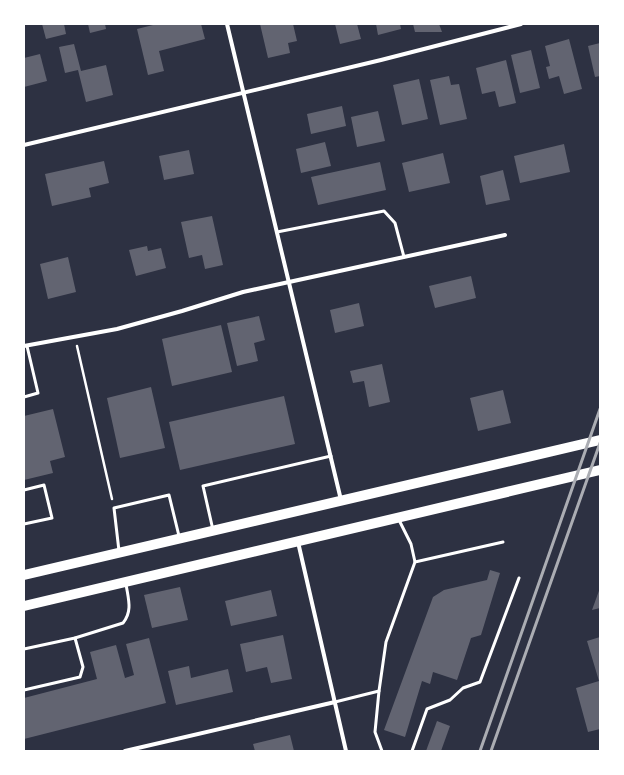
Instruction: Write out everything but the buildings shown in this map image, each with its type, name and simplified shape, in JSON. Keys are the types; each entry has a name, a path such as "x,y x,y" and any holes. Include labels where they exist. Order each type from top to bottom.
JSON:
{"main road":[{"path":"24,575 600,440"},
{"path":"24,606 600,470"}],"street":[{"path":"227,24 341,500"},
{"path":"24,145 381,60 521,24"},
{"path":"25,346 149,321 243,292 504,235"},
{"path":"298,541 346,751"},
{"path":"125,751 335,702"}],"lane":[{"path":"277,232 384,211 395,223 404,257"},
{"path":"24,397 38,393 25,346"},
{"path":"213,530 203,486 331,456"},
{"path":"24,490 44,485 52,518 24,524"},
{"path":"119,552 114,508 169,496 179,538"},
{"path":"382,751 375,732 386,642 415,562 412,544 398,518"},
{"path":"415,562 503,542"},
{"path":"412,751 427,709 450,700 463,688 480,682 519,578"},
{"path":"24,649 76,638 123,623 128,617 130,609 126,582"},
{"path":"24,690 80,678 83,667 76,638"},
{"path":"335,702 379,691"}],"path":[{"path":"75,337 114,508"}],"railway":[{"path":"480,751 600,409"},
{"path":"491,751 600,443"}]}
